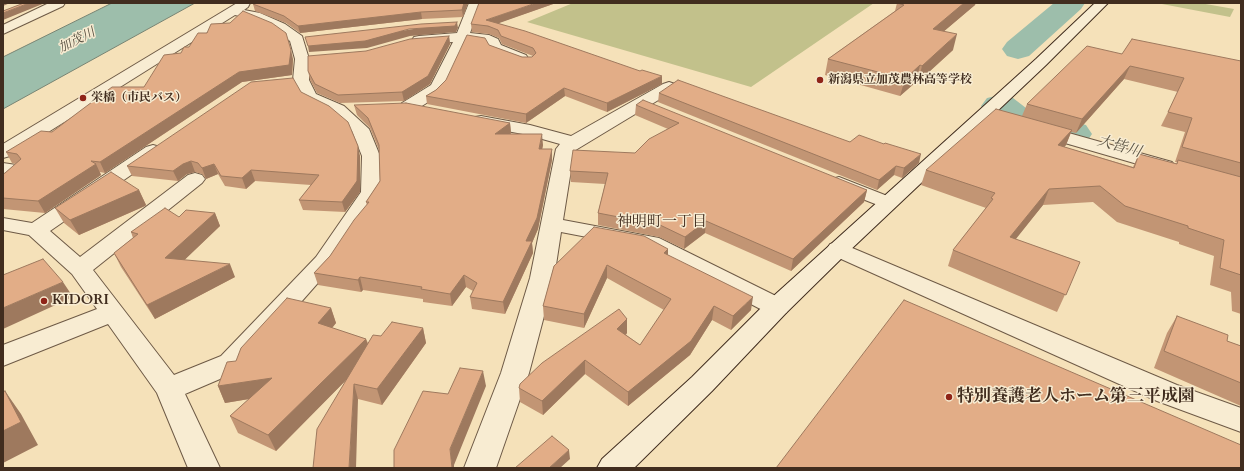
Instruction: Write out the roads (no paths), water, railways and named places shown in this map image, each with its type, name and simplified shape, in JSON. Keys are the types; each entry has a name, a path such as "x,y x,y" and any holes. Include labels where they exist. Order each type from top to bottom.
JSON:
{"street":[{"path":"3,30 60,3"},
{"path":"3,152 246,3"},
{"path":"431,111 400,108 430,94 438,87 469,22 475,3"},
{"path":"613,468 702,384 777,307 1102,3"},
{"path":"169,389 231,363 324,262 371,192 371,156 360,129 338,110 310,97 293,81 302,59 297,39 280,27 255,16 233,11"},
{"path":"454,22 469,22"},
{"path":"297,39 313,37"},
{"path":"403,43 461,37 484,38 493,42 495,48 528,60"},
{"path":"302,59 317,58"},
{"path":"480,468 515,372 542,278 565,149 573,142 669,87"},
{"path":"641,102 663,111"},
{"path":"338,110 361,109"},
{"path":"985,114 1181,171"},
{"path":"461,117 530,130 573,142"},
{"path":"36,230 165,143"},
{"path":"3,169 16,170 3,179"},
{"path":"822,176 888,203"},
{"path":"80,269 195,179"},
{"path":"3,224 36,230 80,269 169,389 204,468"},
{"path":"552,224 651,243 777,307"},
{"path":"838,249 1167,394 1241,420"},
{"path":"3,356 112,313"}],"water":[{"name":"加茂川","path":"112,3 195,3 3,109 3,57"}],"waterway":[{"name":"大皆川","path":"1018,49 1071,3"},
{"name":"大皆川","path":"1000,106 1012,116 1072,134"}],"place":[{"name":"新潟県立加茂農林高等学校","path":"820,80"},
{"name":"栄橋（市民バス）","path":"83,98"},
{"name":"KIDORI","path":"44,301"},
{"name":"特別養護老人ホーム第三平成園","path":"949,397"}],"district":[{"name":"神明町一丁目","path":"662,223"}]}
